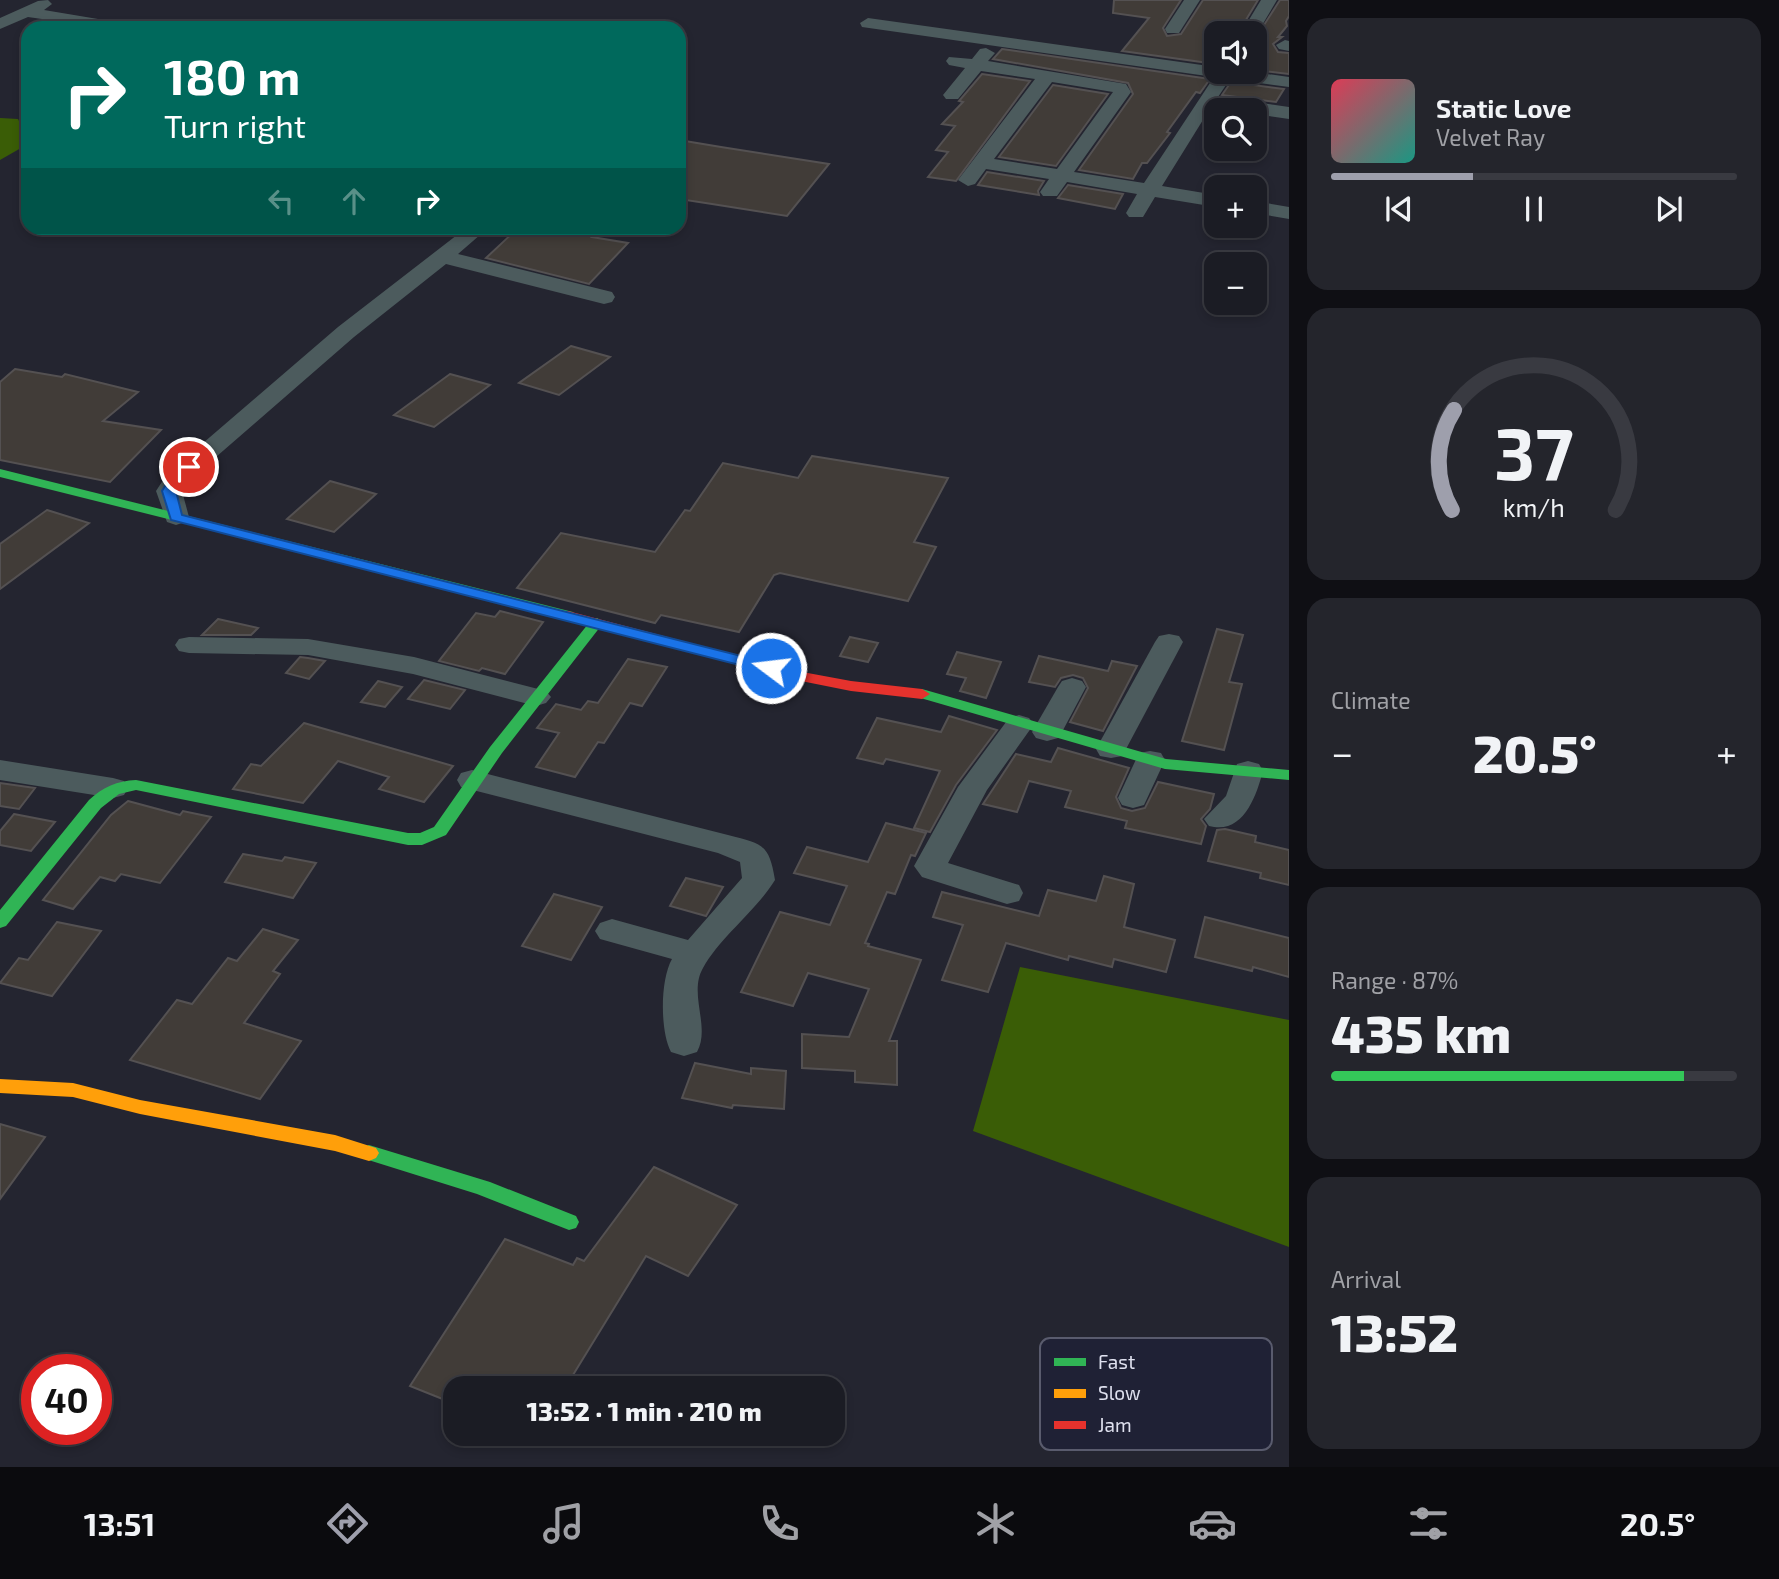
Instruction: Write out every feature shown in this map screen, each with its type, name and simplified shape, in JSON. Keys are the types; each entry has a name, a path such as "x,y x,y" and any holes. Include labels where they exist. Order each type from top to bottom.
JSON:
{"street":[{"path":"0,24 51,0"},
{"path":"1173,29 1192,0"},
{"path":"1256,21 1269,0"},
{"path":"26,12 80,21"},
{"path":"868,23 1204,68"},
{"path":"952,95 978,65 994,41"},
{"path":"1120,49 1204,67"},
{"path":"955,61 1117,86 1122,92 1056,183"},
{"path":"1267,69 1289,72"},
{"path":"968,180 1048,75"},
{"path":"1267,78 1289,82"},
{"path":"1136,213 1204,104"},
{"path":"1267,110 1289,113"},
{"path":"981,162 1056,183 1149,190 1204,199"},
{"path":"1267,209 1289,213"},
{"path":"176,517 169,491 176,479 324,349 469,235"},
{"path":"441,256 604,297"},
{"path":"0,473 597,622 796,675 851,686 918,693 1184,769 1289,775"},
{"path":"0,770 114,788 136,785 408,839 422,839 440,831 472,780 597,622"},
{"path":"1111,749 1169,642"},
{"path":"189,645 309,647 414,666 536,696"},
{"path":"1007,892 930,866 973,787 1072,687"},
{"path":"1133,798 1150,760"},
{"path":"1220,819 1240,800 1248,771"},
{"path":"472,780 728,845 755,856 759,880 686,965 680,988 684,1043"},
{"path":"0,922 94,804 114,788"},
{"path":"612,932 696,954"},
{"path":"0,1086 73,1090 140,1107 335,1143 483,1188 569,1222"}],"green space":[{"path":"0,118 18,119 21,125 21,148 0,160"},
{"path":"1020,967 1289,1020 1289,1247 973,1131"}],"building":[{"path":"1114,0 1181,0 1163,28 1167,36 1181,34 1203,0 1258,0 1245,21 1204,21 1204,62 1122,51 1149,18 1113,13"},
{"path":"1280,0 1289,0 1287,26 1278,37 1282,37 1273,44 1278,52 1289,53 1289,74 1267,71 1267,21"},
{"path":"1002,49 1204,78 1204,84 1206,84 1200,93 1196,92 1167,132 1170,133 1147,163 1142,163 1133,179 1079,170 1133,94 1128,83 993,59"},
{"path":"982,74 1030,81 956,181 928,177 948,152 936,150 955,126 942,124 963,102 959,101"},
{"path":"1230,84 1284,89 1276,102 1267,101 1267,98 1222,95"},
{"path":"1053,85 1108,94 1056,166 999,157"},
{"path":"686,141 829,164 787,216 686,200"},
{"path":"987,172 1044,181 1038,191 1039,195 978,185"},
{"path":"1068,185 1123,194 1115,209 1058,198"},
{"path":"511,235 594,235 592,237 628,243 589,284 486,258"},
{"path":"571,346 610,357 559,395 519,383"},
{"path":"15,369 62,377 65,374 138,392 103,421 161,430 110,482 0,460 0,382"},
{"path":"450,374 490,385 434,427 394,415"},
{"path":"812,456 948,478 914,542 936,547 908,601 780,573 774,575 739,632 661,615 655,623 517,588 561,533 655,552 685,510 690,511 723,463 798,478"},
{"path":"330,481 376,494 334,532 287,519"},
{"path":"47,510 89,523 0,589 0,544"},
{"path":"500,611 543,622 505,674 439,661 476,613 495,617"},
{"path":"218,619 258,628 251,635 202,635"},
{"path":"1217,629 1243,635 1229,682 1242,684 1224,750 1182,741"},
{"path":"850,637 878,643 868,662 840,656"},
{"path":"957,652 1001,662 986,698 960,691 966,678 947,674"},
{"path":"1039,656 1108,671 1112,661 1137,666 1103,731 1070,722 1088,688 1083,678 1073,675 1061,678 1055,687 1029,682"},
{"path":"300,657 325,661 309,679 286,673"},
{"path":"628,659 667,667 642,706 630,703 604,743 598,742 575,777 536,767 559,733 537,728 556,704 581,710 588,701 598,703"},
{"path":"424,680 465,690 450,709 408,699"},
{"path":"378,681 402,687 385,707 361,702"},
{"path":"949,716 997,730 956,785 930,832 914,828 940,771 886,759 883,764 857,758 877,718 941,732"},
{"path":"304,723 453,766 424,802 379,789 389,777 338,761 303,803 233,789 251,764 261,766"},
{"path":"1058,748 1129,768 1116,797 1121,808 1132,811 1145,808 1158,782 1214,794 1210,809 1201,819 1206,826 1201,844 1125,828 1127,821 1065,807 1071,791 1029,781 1017,812 983,804 1016,754 1051,762"},
{"path":"0,783 35,788 19,809 0,806"},
{"path":"128,801 180,815 183,811 211,817 160,883 121,874 115,881 100,877 73,909 43,900 111,815"},
{"path":"14,814 55,822 31,851 0,845 0,831"},
{"path":"886,823 926,833 915,856 911,855 895,894 887,892 865,943 921,960 889,1041 897,1041 897,1085 855,1082 855,1071 802,1068 802,1034 849,1037 869,989 808,973 793,1006 741,992 780,912 830,925 847,886 794,873 807,847 868,862"},
{"path":"1225,829 1256,836 1255,842 1289,850 1289,885 1260,878 1261,873 1208,861 1217,830"},
{"path":"243,854 282,861 285,857 316,863 293,898 225,882"},
{"path":"1104,876 1134,884 1124,927 1175,940 1166,972 1114,959 1112,967 1069,956 1068,960 1006,943 988,992 942,980 963,925 933,917 942,892 1039,916 1048,890 1096,901"},
{"path":"686,878 723,887 706,916 670,906"},
{"path":"554,894 602,907 571,960 522,946"},
{"path":"1205,917 1289,938 1289,977 1253,967 1252,971 1195,957"},
{"path":"57,922 101,931 52,996 0,983 19,958 28,960"},
{"path":"263,929 298,940 273,971 280,974 244,1023 301,1041 260,1099 130,1060 177,1000 192,1004 228,958 237,961"},
{"path":"695,1063 751,1074 751,1068 786,1071 784,1109 733,1105 732,1108 682,1098"},
{"path":"0,1124 45,1137 0,1199"},
{"path":"654,1167 737,1205 688,1276 646,1256 572,1376 443,1376 443,1399 410,1386 505,1239 573,1265 577,1258 584,1261"}],"traffic: fast":[{"path":"0,473 568,615"},
{"path":"0,922 95,804 124,786 136,785 408,839 422,839 440,831 496,750 597,622"},
{"path":"922,694 1165,764 1289,775"},
{"path":"369,1153 483,1188 569,1222"}],"traffic: slow":[{"path":"0,1086 73,1090 140,1107 335,1143 369,1153"}],"traffic: jam":[{"path":"568,615 796,675 851,686 922,694"}],"route":[{"path":"189,467 176,479 169,491 176,517 771,668"}]}
